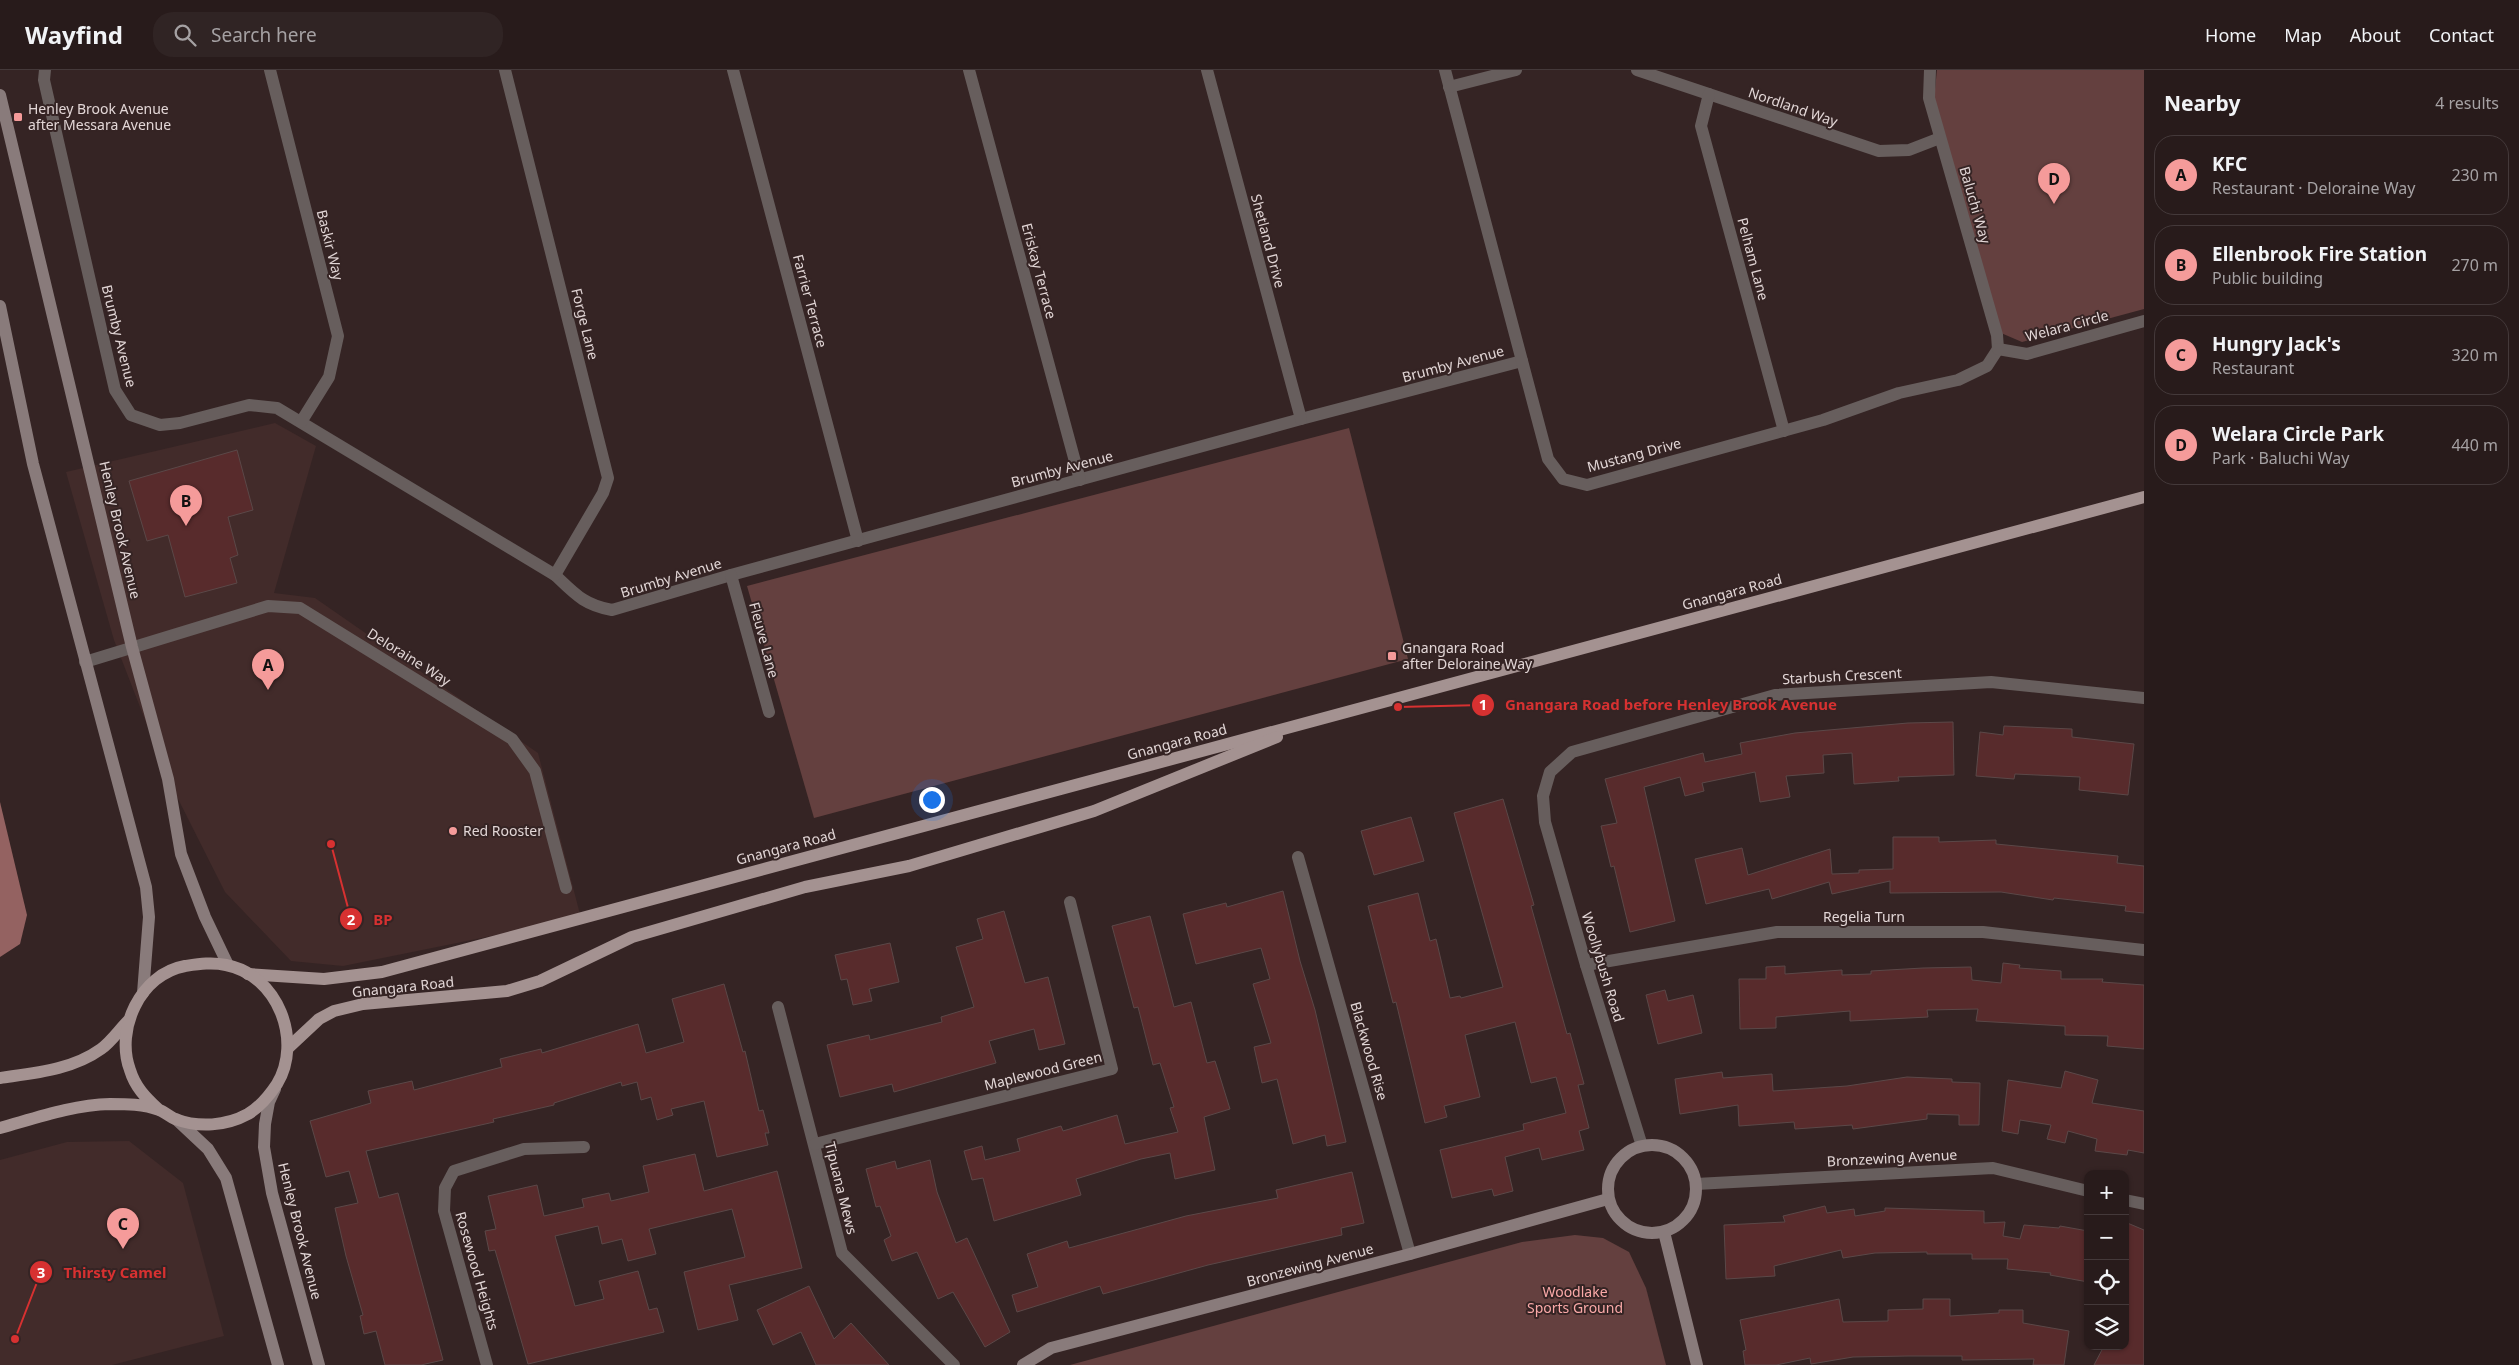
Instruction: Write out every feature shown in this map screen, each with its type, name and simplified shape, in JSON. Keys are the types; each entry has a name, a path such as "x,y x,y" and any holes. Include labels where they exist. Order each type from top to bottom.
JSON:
{"main road":[{"name":"Henley Brook Avenue","path":"0,95 132,647 168,779 181,854 205,917 228,965"},
{"path":"0,306 32,464 146,887 149,917 143,993"},
{"name":"Gnangara Road","path":"248,974 324,979 382,972 2144,497"},
{"name":"Gnangara Road","path":"288,1048 319,1019 334,1011 363,1004 507,991 540,981 632,937 806,887 909,866 1094,811 1328,716"},
{"path":"0,1078 35,1073 87,1058 103,1047 128,1021 143,993 160,977 181,967 204,963 228,965 248,974 266,987 278,1005 286,1026 288,1048 282,1076 268,1097 249,1114 225,1123 200,1125 175,1119"},
{"path":"128,1021 125,1046 130,1070 141,1092 158,1110"},
{"name":"Henley Brook Avenue","path":"282,1076 269,1102 265,1124 264,1148 272,1193 318,1365"},
{"path":"0,1128 73,1108 108,1104 134,1104 158,1110 175,1119 208,1149 226,1178 278,1365"},
{"path":"1657,1145 1671,1149 1683,1158 1692,1170 1696,1184 1696,1196 1685,1218 1676,1227 1664,1232 1650,1234 1636,1231 1623,1224 1614,1212 1608,1199 1607,1185 1610,1172 1618,1160 1629,1151 1642,1146 1657,1145"},
{"name":"Bronzewing Avenue","path":"1023,1365 1051,1348 1410,1254 1608,1199"},
{"path":"1664,1232 1697,1365"}],"street":[{"name":"Brumby Avenue","path":"45,70 44,80 115,390 131,415 160,425 180,423 249,405 277,408 555,575 580,599 595,607 612,610 731,575 1301,419 1522,361"},
{"name":"Baskir Way","path":"270,70 338,336 329,377 301,422"},
{"name":"Forge Lane","path":"505,70 608,478 603,493 555,575"},
{"name":"Farrier Terrace","path":"733,70 858,541"},
{"name":"Eriskay Terrace","path":"969,70 1080,480"},
{"name":"Shetland Drive","path":"1207,70 1301,419"},
{"name":"Mustang Drive","path":"1445,70 1548,459 1562,480 1587,484 1823,420 1899,393 1958,380 1987,366 1998,348"},
{"path":"1449,87 1516,70"},
{"name":"Nordland Way","path":"1637,70 1878,151 1909,150 1940,138"},
{"name":"Baluchi Way","path":"1930,70 1929,98 1996,335 1998,348"},
{"name":"Pelham Lane","path":"1709,94 1701,126 1784,430"},
{"name":"Welara Circle","path":"1998,348 2028,354 2144,321"},
{"name":"Fleuve Lane","path":"731,575 768,712"},
{"name":"Deloraine Way","path":"85,662 268,606 300,608 512,739 536,771 566,888"},
{"name":"Starbush Crescent","path":"1544,796 1550,772 1572,752 1775,695 1991,682 2144,698"},
{"name":"Woollybush Road","path":"1544,796 1545,822 1586,965 1642,1146"},
{"name":"Blackwood Rise","path":"1298,857 1410,1254"},
{"name":"Maplewood Green","path":"815,1144 1112,1069 1070,902"},
{"name":"Regelia Turn","path":"1586,965 1777,932 1983,932 2144,950"},
{"name":"Tipuana Mews","path":"778,1007 842,1253 954,1365"},
{"name":"Rosewood Heights","path":"487,1365 444,1211 445,1188 454,1171 524,1149 584,1147"},
{"name":"Bronzewing Avenue","path":"1696,1184 1993,1168 2084,1190"},
{"path":"2129,1201 2144,1204"}],"shaded area":[{"path":"275,423 316,446 274,593 315,598 538,753 581,918 343,966 291,961 225,892 168,779 114,640 66,472"},
{"path":"0,802 27,915 20,944 0,957"},
{"path":"129,1141 183,1183 224,1336 112,1365 0,1365 0,1160 67,1142"}],"green space":[{"path":"1937,70 2144,70 2144,309 2022,342 2001,333 1934,99"},
{"path":"1349,428 1408,659 814,818 747,586"},
{"name":"Woodlake Sports Ground","path":"1575,1235 1603,1238 1629,1252 1646,1288 1666,1365 1070,1365 1522,1242"}],"building":[{"path":"237,450 253,510 228,517 238,555 230,558 237,583 185,597 168,535 147,541 129,481"},
{"path":"1953,722 1954,775 1898,777 1899,781 1854,784 1852,753 1823,755 1824,773 1786,776 1790,797 1760,802 1755,772 1702,783 1704,791 1685,796 1680,777 1644,787 1675,921 1630,932 1614,866 1611,867 1601,826 1617,823 1605,779 1703,753 1705,762 1742,754 1740,743 1795,733 1908,723"},
{"path":"2004,726 2072,729 2072,737 2134,744 2128,795 2079,790 2080,777 2015,774 2014,779 1976,776 1980,732 2003,735"},
{"path":"1503,799 1534,905 1531,906 1567,1034 1570,1033 1584,1084 1578,1085 1589,1128 1579,1131 1584,1150 1542,1160 1539,1148 1505,1157 1513,1191 1494,1196 1492,1189 1452,1198 1440,1150 1524,1130 1523,1124 1566,1113 1556,1077 1531,1083 1515,1022 1465,1035 1480,1097 1444,1106 1447,1117 1425,1123 1396,1002 1393,1003 1368,906 1418,893 1430,941 1436,939 1450,998 1460,996 1461,998 1503,987 1454,813"},
{"path":"1411,817 1424,861 1374,875 1361,831"},
{"path":"1893,837 1939,837 1939,842 1996,840 1996,844 2118,856 2117,863 2144,866 2144,913 2125,911 2126,906 2054,898 2053,900 2001,892 1890,893 1890,881 1832,894 1829,882 1772,899 1769,889 1706,904 1695,859 1742,848 1748,875 1830,849 1832,874 1859,873 1859,870 1893,869"},
{"path":"1283,891 1300,961 1315,1010 1346,1142 1327,1146 1325,1135 1293,1144 1277,1079 1262,1083 1254,1047 1271,1043 1253,984 1270,979 1261,948 1196,964 1183,914 1226,903 1227,907"},
{"path":"1004,911 1025,983 1048,977 1065,1044 1039,1050 1034,1029 989,1041 996,1063 894,1092 892,1084 840,1097 827,1045 869,1035 870,1040 942,1022 941,1017 974,1007 956,947 983,939 977,919"},
{"path":"1150,916 1174,1007 1191,1002 1207,1063 1215,1061 1230,1109 1204,1117 1215,1170 1175,1179 1170,1153 1141,1159 1076,1179 1081,1195 994,1221 983,1178 972,1180 964,1151 982,1146 985,1160 1020,1151 1017,1139 1061,1126 1063,1131 1117,1115 1125,1144 1178,1132 1170,1108 1174,1107 1160,1063 1153,1065 1138,1007 1134,1008 1112,926"},
{"path":"890,943 899,982 869,989 872,1001 853,1005 847,979 841,980 835,955"},
{"path":"2003,963 2020,965 2019,968 2061,971 2061,979 2103,979 2102,982 2144,985 2144,1049 2107,1046 2108,1036 2065,1035 2065,1026 1976,1021 1978,1009 1927,1010 1928,1017 1850,1021 1850,1011 1776,1017 1776,1028 1740,1029 1739,979 1766,979 1766,967 1785,966 1785,974 1842,970 1842,975 1871,974 1871,971 1971,967 1972,980 2001,983"},
{"path":"724,984 743,1052 745,1051 759,1111 763,1110 769,1133 765,1133 768,1145 717,1157 704,1101 671,1109 673,1115 657,1120 651,1097 641,1100 637,1082 622,1086 621,1082 554,1103 554,1105 493,1119 494,1122 366,1151 379,1198 398,1193 443,1360 421,1365 385,1365 376,1331 364,1334 360,1316 363,1315 346,1256 335,1208 358,1203 349,1171 326,1177 310,1121 371,1103 368,1091 412,1081 414,1090 502,1067 500,1059 541,1049 542,1053 638,1024 646,1053 684,1042 672,999"},
{"path":"1665,990 1668,1001 1693,995 1702,1033 1658,1044 1646,995"},
{"path":"2065,1071 2098,1080 2092,1103 2144,1111 2144,1153 2128,1150 2127,1155 2095,1151 2097,1139 2068,1131 2065,1143 2047,1139 2051,1125 2020,1120 2018,1134 2002,1131 2008,1080 2061,1088"},
{"path":"1722,1072 1723,1078 1772,1074 1773,1091 1847,1086 1907,1077 1952,1079 1952,1082 1980,1083 1979,1125 1959,1125 1959,1115 1927,1114 1927,1119 1853,1129 1852,1125 1795,1129 1794,1122 1739,1126 1738,1105 1680,1114 1675,1079"},
{"path":"695,1154 704,1191 777,1171 802,1268 729,1285 738,1320 698,1330 684,1272 745,1257 732,1209 649,1229 656,1254 628,1261 622,1239 602,1244 598,1226 555,1236 575,1306 604,1299 599,1281 638,1271 649,1310 657,1308 664,1332 528,1364 495,1250 489,1251 485,1231 496,1229 488,1196 537,1185 544,1216 584,1207 582,1199 609,1193 611,1201 649,1192 643,1166"},
{"path":"930,1160 937,1192 956,1243 967,1238 1010,1332 985,1347 953,1292 938,1299 917,1252 892,1261 884,1240 891,1236 880,1206 876,1207 866,1169 895,1161 897,1169"},
{"path":"1352,1172 1364,1223 1341,1228 1342,1235 1208,1265 1103,1294 1100,1286 1017,1312 1012,1295 1038,1287 1027,1254 1067,1241 1069,1248 1186,1216 1278,1198 1276,1190"},
{"path":"1825,1206 1827,1213 1854,1209 1855,1216 1885,1211 1885,1208 1984,1211 1984,1223 2005,1222 2003,1236 2020,1239 2024,1225 2059,1228 2060,1226 2084,1230 2084,1281 2050,1275 2051,1273 2007,1269 2008,1259 1972,1259 1972,1254 1927,1254 1927,1252 1875,1253 1843,1258 1841,1250 1774,1266 1775,1276 1726,1279 1724,1225 1785,1222 1783,1216"},
{"path":"2129,1224 2144,1230 2144,1365 2094,1365 2102,1350 2129,1350"},
{"path":"809,1286 834,1339 851,1323 889,1365 816,1365 801,1332 773,1345 757,1310"},
{"path":"1839,1299 1843,1322 1888,1321 1888,1310 1923,1309 1923,1299 1950,1299 1950,1316 1999,1313 1999,1310 2023,1310 2023,1323 2069,1331 2064,1365 2033,1365 2034,1359 1962,1360 1962,1356 1908,1356 1853,1357 1811,1364 1810,1358 1776,1365 1745,1365 1743,1351 1746,1350 1740,1320"}],"place":[{"name":"Henley Brook Avenue after Messara Avenue","path":"18,117"},
{"name":"Welara Circle Park","path":"2054,204"},
{"name":"Ellenbrook Fire Station","path":"186,526"},
{"name":"Gnangara Road after Deloraine Way","path":"1392,656"},
{"name":"KFC","path":"268,690"},
{"name":"Gnangara Road before Henley Brook Avenue","path":"1398,707"},
{"name":"Red Rooster","path":"453,831"},
{"name":"BP","path":"331,844"},
{"name":"Hungry Jack's","path":"123,1249"},
{"name":"Thirsty Camel","path":"15,1339"}]}
